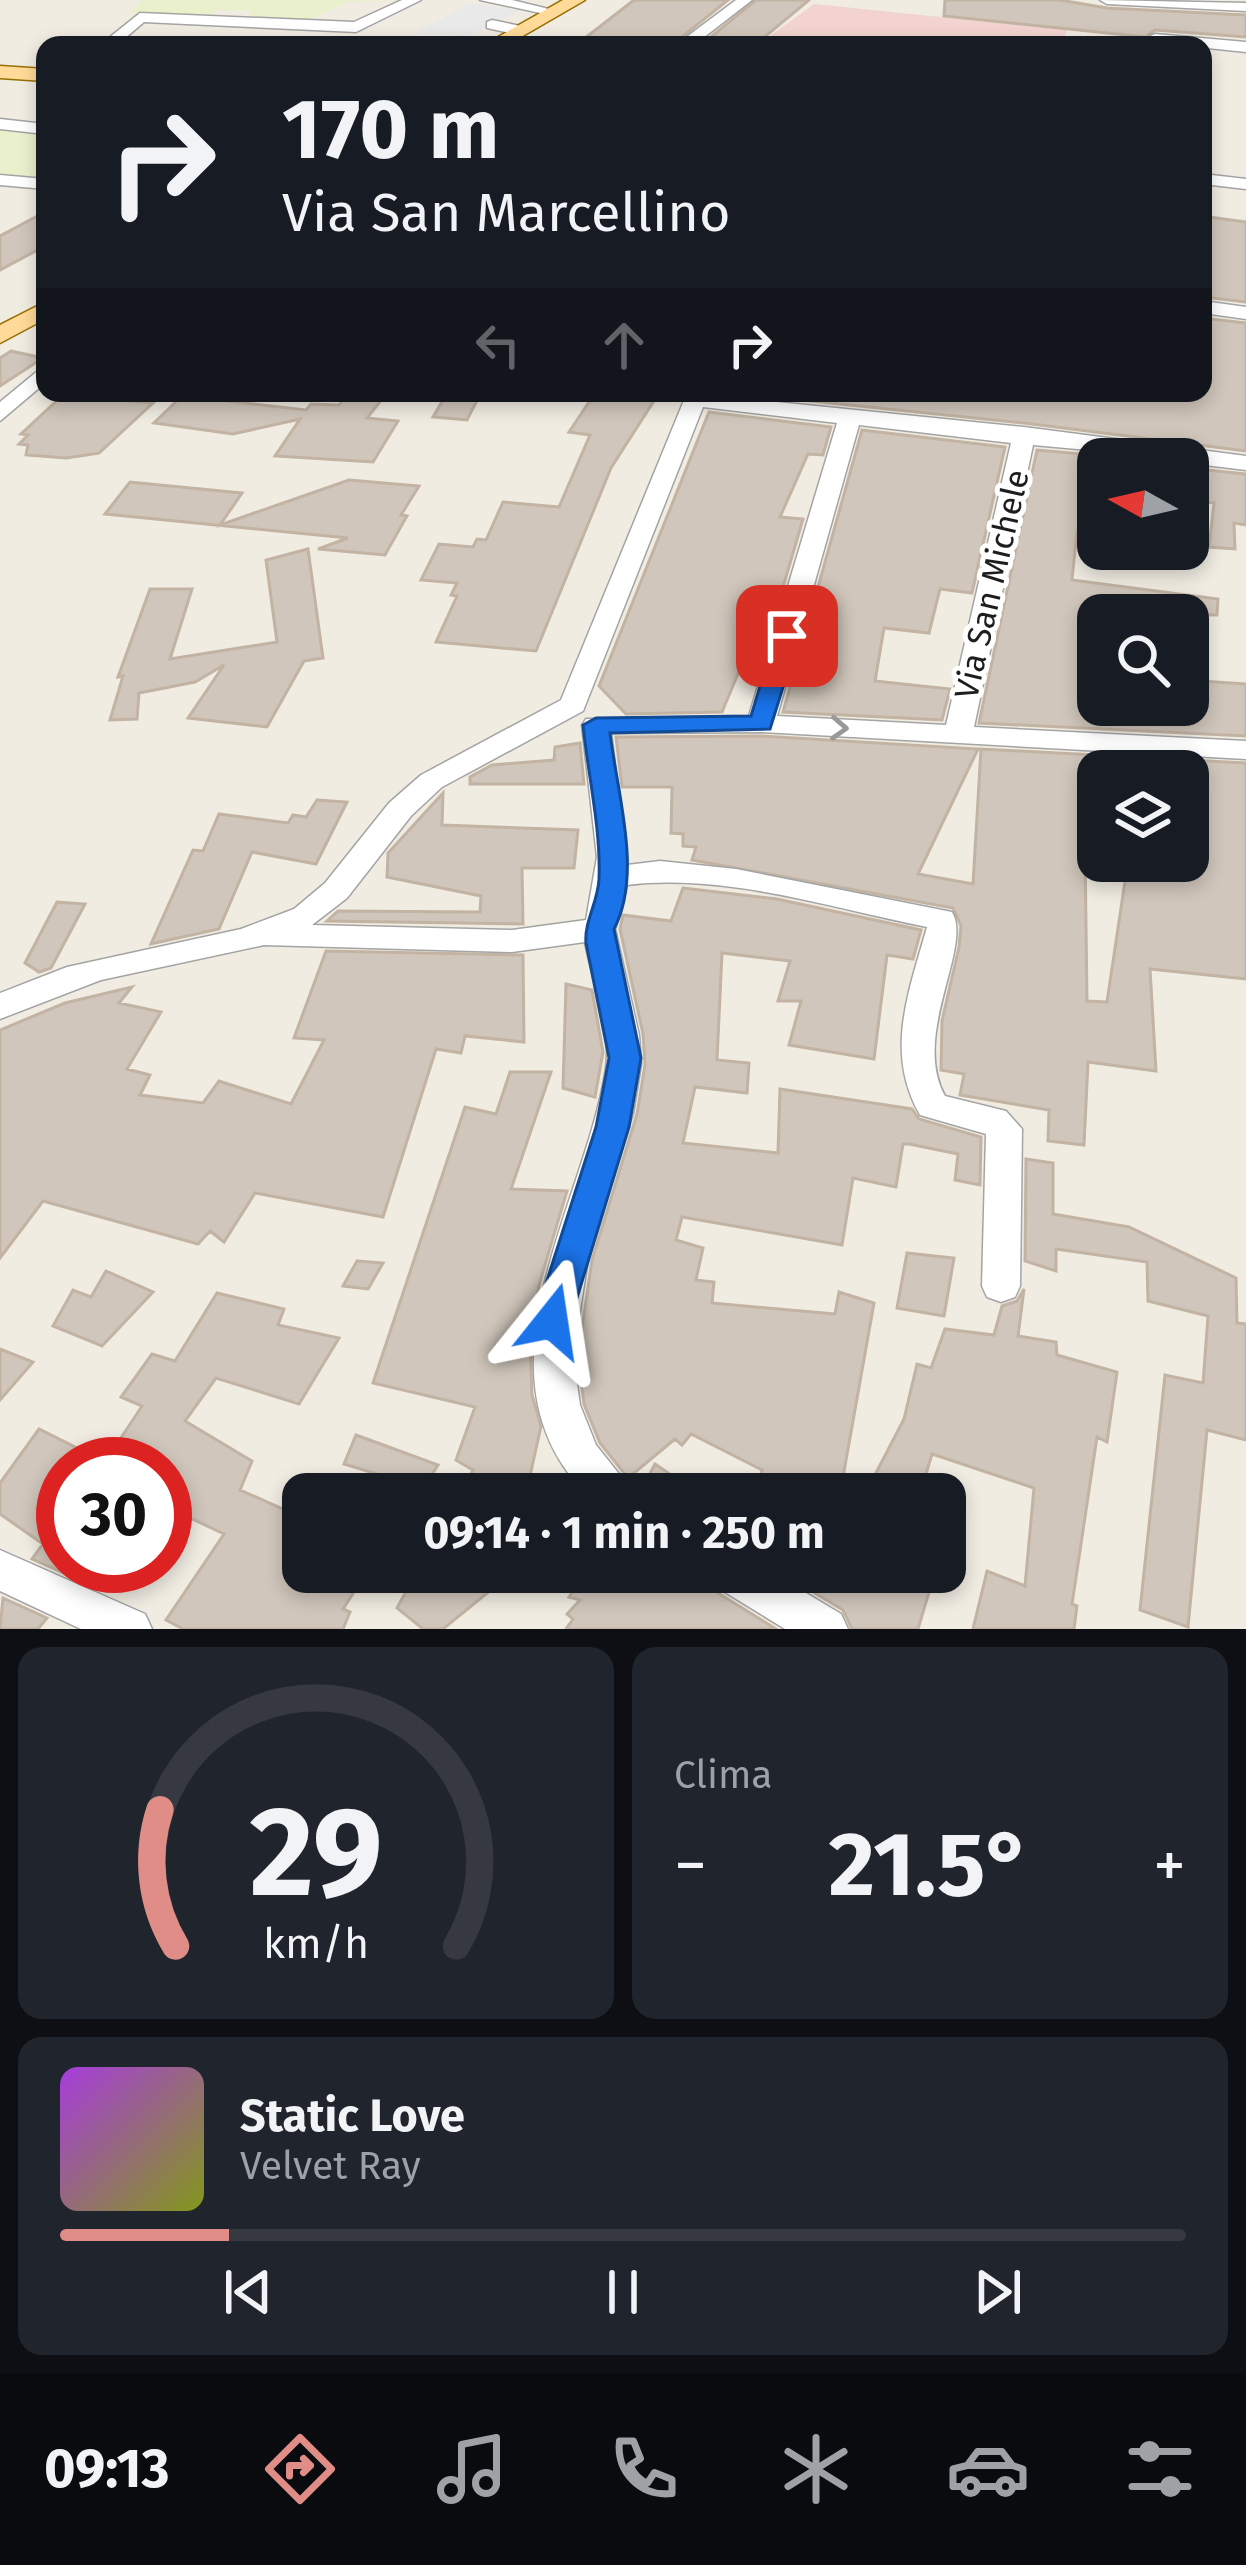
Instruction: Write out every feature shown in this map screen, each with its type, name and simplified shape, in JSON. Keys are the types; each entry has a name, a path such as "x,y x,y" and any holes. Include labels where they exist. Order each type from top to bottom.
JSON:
{"main road":[{"path":"492,35 520,30 545,7 576,0"},
{"path":"0,72 36,74"},
{"path":"0,335 36,314"}],"street":[{"path":"118,36 140,17 356,27 414,0"},
{"path":"487,0 545,7"},
{"path":"697,36 745,0"},
{"path":"1106,0 1246,8"},
{"path":"1155,36 1162,3"},
{"path":"1212,45 1246,46"},
{"path":"0,124 36,129"},
{"path":"1212,168 1246,172"},
{"path":"0,180 36,183"},
{"path":"1212,180 1246,184"},
{"path":"1212,308 1246,313"},
{"path":"0,413 36,379"},
{"path":"594,1473 579,1457 557,1406 552,1321 613,1127 625,1058 599,929 609,911 614,877 585,715 695,402"},
{"path":"743,402 1246,463"},
{"path":"761,724 850,416"},
{"name":"Via San Michele","path":"958,734 1024,434"},
{"path":"267,935 310,914 332,895 412,796 441,774 585,715 1246,750"},
{"path":"614,877 660,872 736,879 941,919 943,927 923,1000 918,1058 933,1106 993,1120 1004,1129 1001,1286"},
{"path":"0,1007 26,993 129,962 267,935 512,941 599,929"},
{"path":"0,1570 130,1629"},
{"path":"766,1593 825,1629"}],"shaded area":[{"path":"471,3 520,11 469,36 419,31"},
{"path":"814,4 1067,30 1065,36 770,36"}],"green space":[{"path":"142,0 400,0 347,2 307,21 260,19 250,15 252,11 217,10 210,16 129,13"},
{"path":"0,127 36,132 36,180 0,177"}],"building":[{"path":"634,0 728,0 683,36 588,36"},
{"path":"756,0 809,0 766,36 712,36"},
{"path":"945,0 1060,0 1107,8 1246,15 1246,37 1155,30 1135,36 944,16"},
{"path":"36,217 36,251 0,270 0,236"},
{"path":"1212,217 1246,222 1246,302 1212,298"},
{"path":"1212,319 1246,323 1246,451 1209,446 1209,438 1143,438 820,402 1212,402"},
{"path":"11,351 36,356 36,363 0,386 0,358"},
{"path":"55,402 153,403 99,453 66,458 26,455 28,445 19,444 28,435 21,434"},
{"path":"176,402 237,402 306,410 311,404 380,402 367,418 398,421 373,462 275,456 300,419 233,434 154,423"},
{"path":"442,402 476,402 467,420 433,417"},
{"path":"589,402 653,402 611,468 536,651 436,642 457,596 451,595 457,583 421,580 439,544 473,547 477,539 486,540 503,502 559,507 590,435 569,432"},
{"path":"709,412 831,427 823,455 808,454 780,517 803,519 758,672 740,669 722,712 626,714 599,686"},
{"path":"862,430 1005,447 972,593 940,589 929,633 884,628 875,681 950,689 942,720 783,712"},
{"path":"1037,450 1077,454 1072,580 1180,594 1077,594 1077,726 1209,726 1209,681 1246,684 1246,736 979,723"},
{"path":"1209,470 1246,474 1246,525 1234,523 1235,549 1209,547 1214,503 1209,502"},
{"path":"349,480 419,486 385,555 318,549 348,538 105,514 130,482 242,493 220,525"},
{"path":"308,549 323,658 304,661 267,727 188,718 224,665 195,682 139,693 137,719 110,720 123,676 118,677 150,589 192,589 170,659 277,642 266,560"},
{"path":"1209,598 1218,599 1217,615 1209,615"},
{"path":"761,736 978,749 918,874 973,884 981,749 1077,754 1077,882 1085,882 1087,1001 1107,1002 1125,882 1209,882 1209,761 1246,763 1246,979 1150,969 1156,1071 1088,1062 1084,1145 1048,1141 1049,1110 960,1095 964,1074 941,1070 942,1021 961,926 953,908 692,860 696,847 683,846 683,834 671,833 672,787 622,787 616,737"},
{"path":"580,743 584,784 470,784 470,777 492,765 554,760 555,747"},
{"path":"443,793 442,825 578,830 574,868 522,868 523,924 327,921 338,911 480,912 481,896 387,877 388,853"},
{"path":"317,800 347,802 316,864 252,852 219,929 151,944 193,850 203,851 219,814 288,823 293,815 306,817"},
{"path":"683,888 777,899 921,930 913,959 887,955 874,1059 789,1045 801,1001 778,1001 790,961 722,953 717,1060 749,1063 747,1093 695,1087 683,1143 778,1153 780,1089 912,1109 919,1119 981,1137 980,1185 955,1180 958,1154 909,1144 903,1144 896,1187 853,1178 842,1245 682,1217 676,1240 703,1248 696,1280 714,1282 712,1303 835,1314 839,1292 874,1303 844,1473 761,1473 691,1434 682,1445 675,1439 634,1473 624,1473 600,1443 584,1404 578,1356 592,1260 637,1114 645,1065 643,1034 620,929 623,915 671,921"},
{"path":"57,902 85,904 51,968 39,972 25,963"},
{"path":"326,951 523,955 524,1042 465,1036 461,1053 436,1049 383,1217 255,1193 224,1242 210,1231 198,1244 43,1201 0,1258 0,1030 65,1003 132,987 119,1003 161,1012 127,1069 150,1075 140,1095 203,1103 219,1081 291,1104 324,1040 294,1038"},
{"path":"566,984 592,990 603,1052 595,1097 563,1088"},
{"path":"510,1072 551,1072 511,1189 567,1191 539,1285 530,1340 532,1395 541,1426 531,1473 471,1473 456,1460 475,1407 373,1383 465,1107 496,1114"},
{"path":"1026,1159 1053,1163 1053,1214 1129,1227 1236,1278 1237,1323 1246,1324 1246,1440 1207,1430 1188,1627 1140,1610 1165,1375 1203,1383 1208,1316 1148,1301 1147,1262 1056,1249 1056,1271 1025,1261"},
{"path":"907,1253 954,1258 944,1316 897,1308"},
{"path":"357,1261 383,1263 368,1289 343,1286"},
{"path":"106,1271 153,1292 102,1346 53,1326 73,1290 91,1297"},
{"path":"1024,1289 1018,1336 1056,1342 1057,1355 1117,1372 1107,1442 1097,1437 1072,1604 1077,1606 1074,1629 973,1629 987,1571 1025,1586 1034,1488 932,1454 926,1473 876,1473 904,1419 917,1364 931,1368 945,1329 994,1335 1002,1306 1017,1301"},
{"path":"217,1293 284,1309 278,1325 339,1338 299,1404 216,1378 185,1421 252,1461 240,1490 282,1509 282,1593 353,1593 343,1609 350,1612 343,1629 183,1629 166,1620 184,1593 192,1593 192,1581 224,1534 192,1519 192,1437 122,1437 142,1406 121,1397 152,1354 175,1361"},
{"path":"0,1349 33,1362 0,1400"},
{"path":"39,1429 55,1437 36,1437 36,1539 0,1514 0,1483"},
{"path":"356,1435 438,1465 433,1473 374,1473 344,1464"},
{"path":"405,1593 487,1593 443,1629 423,1629 397,1608"},
{"path":"572,1593 718,1593 776,1629 566,1629 573,1619 567,1614 580,1600 569,1597"},
{"path":"815,1593 929,1593 918,1629 852,1629 843,1610"},
{"path":"3,1598 47,1618 38,1629 0,1629"}],"route":[{"path":"552,1321 562,1276 613,1127 625,1058 599,929 609,911 614,877 596,725 761,724 787,636"}]}
